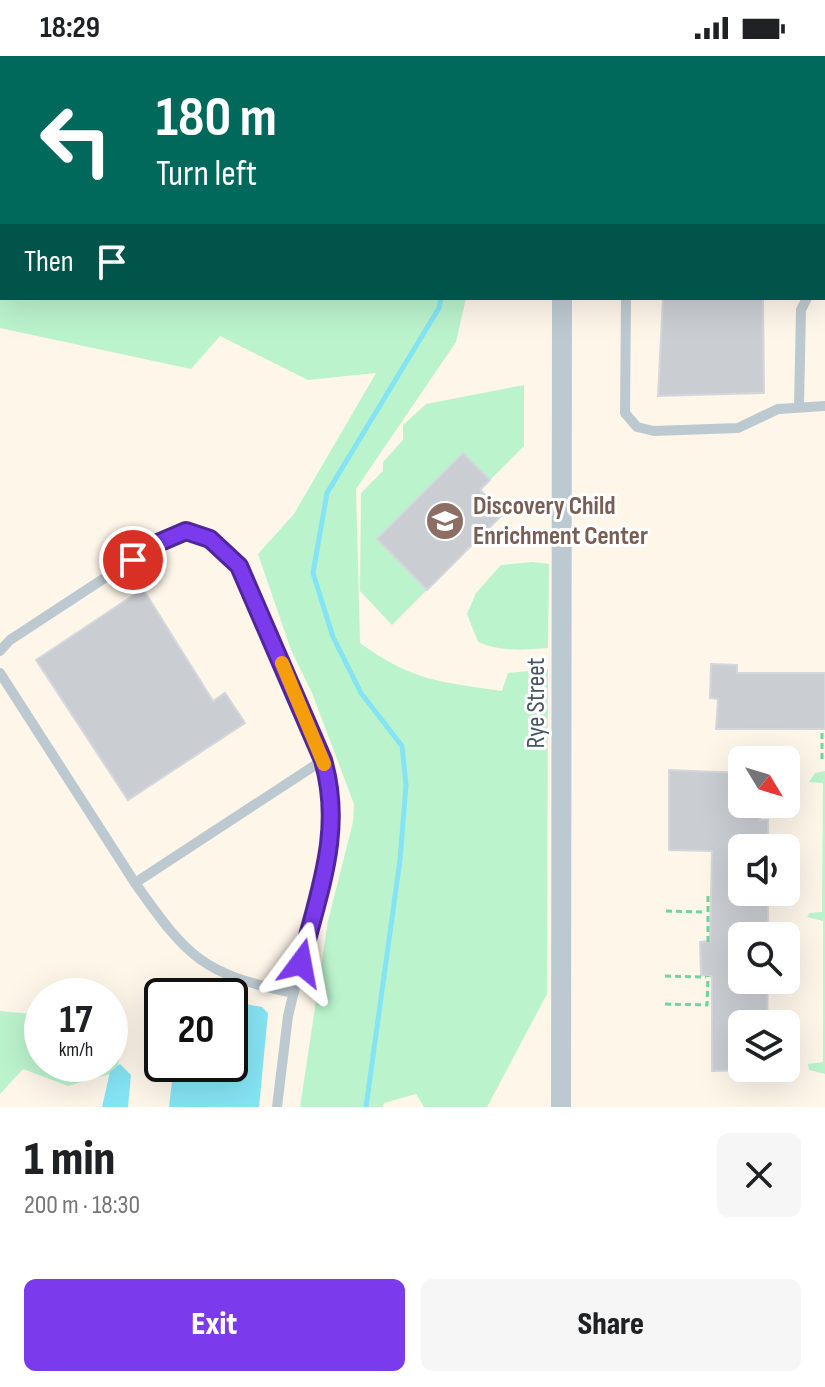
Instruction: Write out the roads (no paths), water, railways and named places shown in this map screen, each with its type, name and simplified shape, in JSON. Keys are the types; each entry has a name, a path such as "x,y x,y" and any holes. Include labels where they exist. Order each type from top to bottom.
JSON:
{"street":[{"name":"Rye Street","path":"561,1107 562,300"}],"lane":[{"path":"626,300 625,413 637,427 654,431 738,428 766,412 799,405 825,406"},
{"path":"799,405 801,310 806,300"},
{"path":"0,651 10,640 158,543 186,531 210,539 239,566 323,760 332,790 330,843 294,993 277,1107"},
{"path":"0,673 175,940 201,962 232,979 294,993"},
{"path":"135,883 323,760"}],"water":[{"path":"248,1004 262,1007 268,1013 259,1107 169,1107 172,1082 248,1082"},
{"path":"128,1072 131,1075 128,1107 102,1107 108,1082 128,1082"}],"waterway":[{"path":"366,1107 400,860 406,785 402,746 361,693 333,637 313,573 327,493 439,308 441,300"}],"place":[{"name":"Discovery Child Enrichment Center","path":"445,521"}]}
